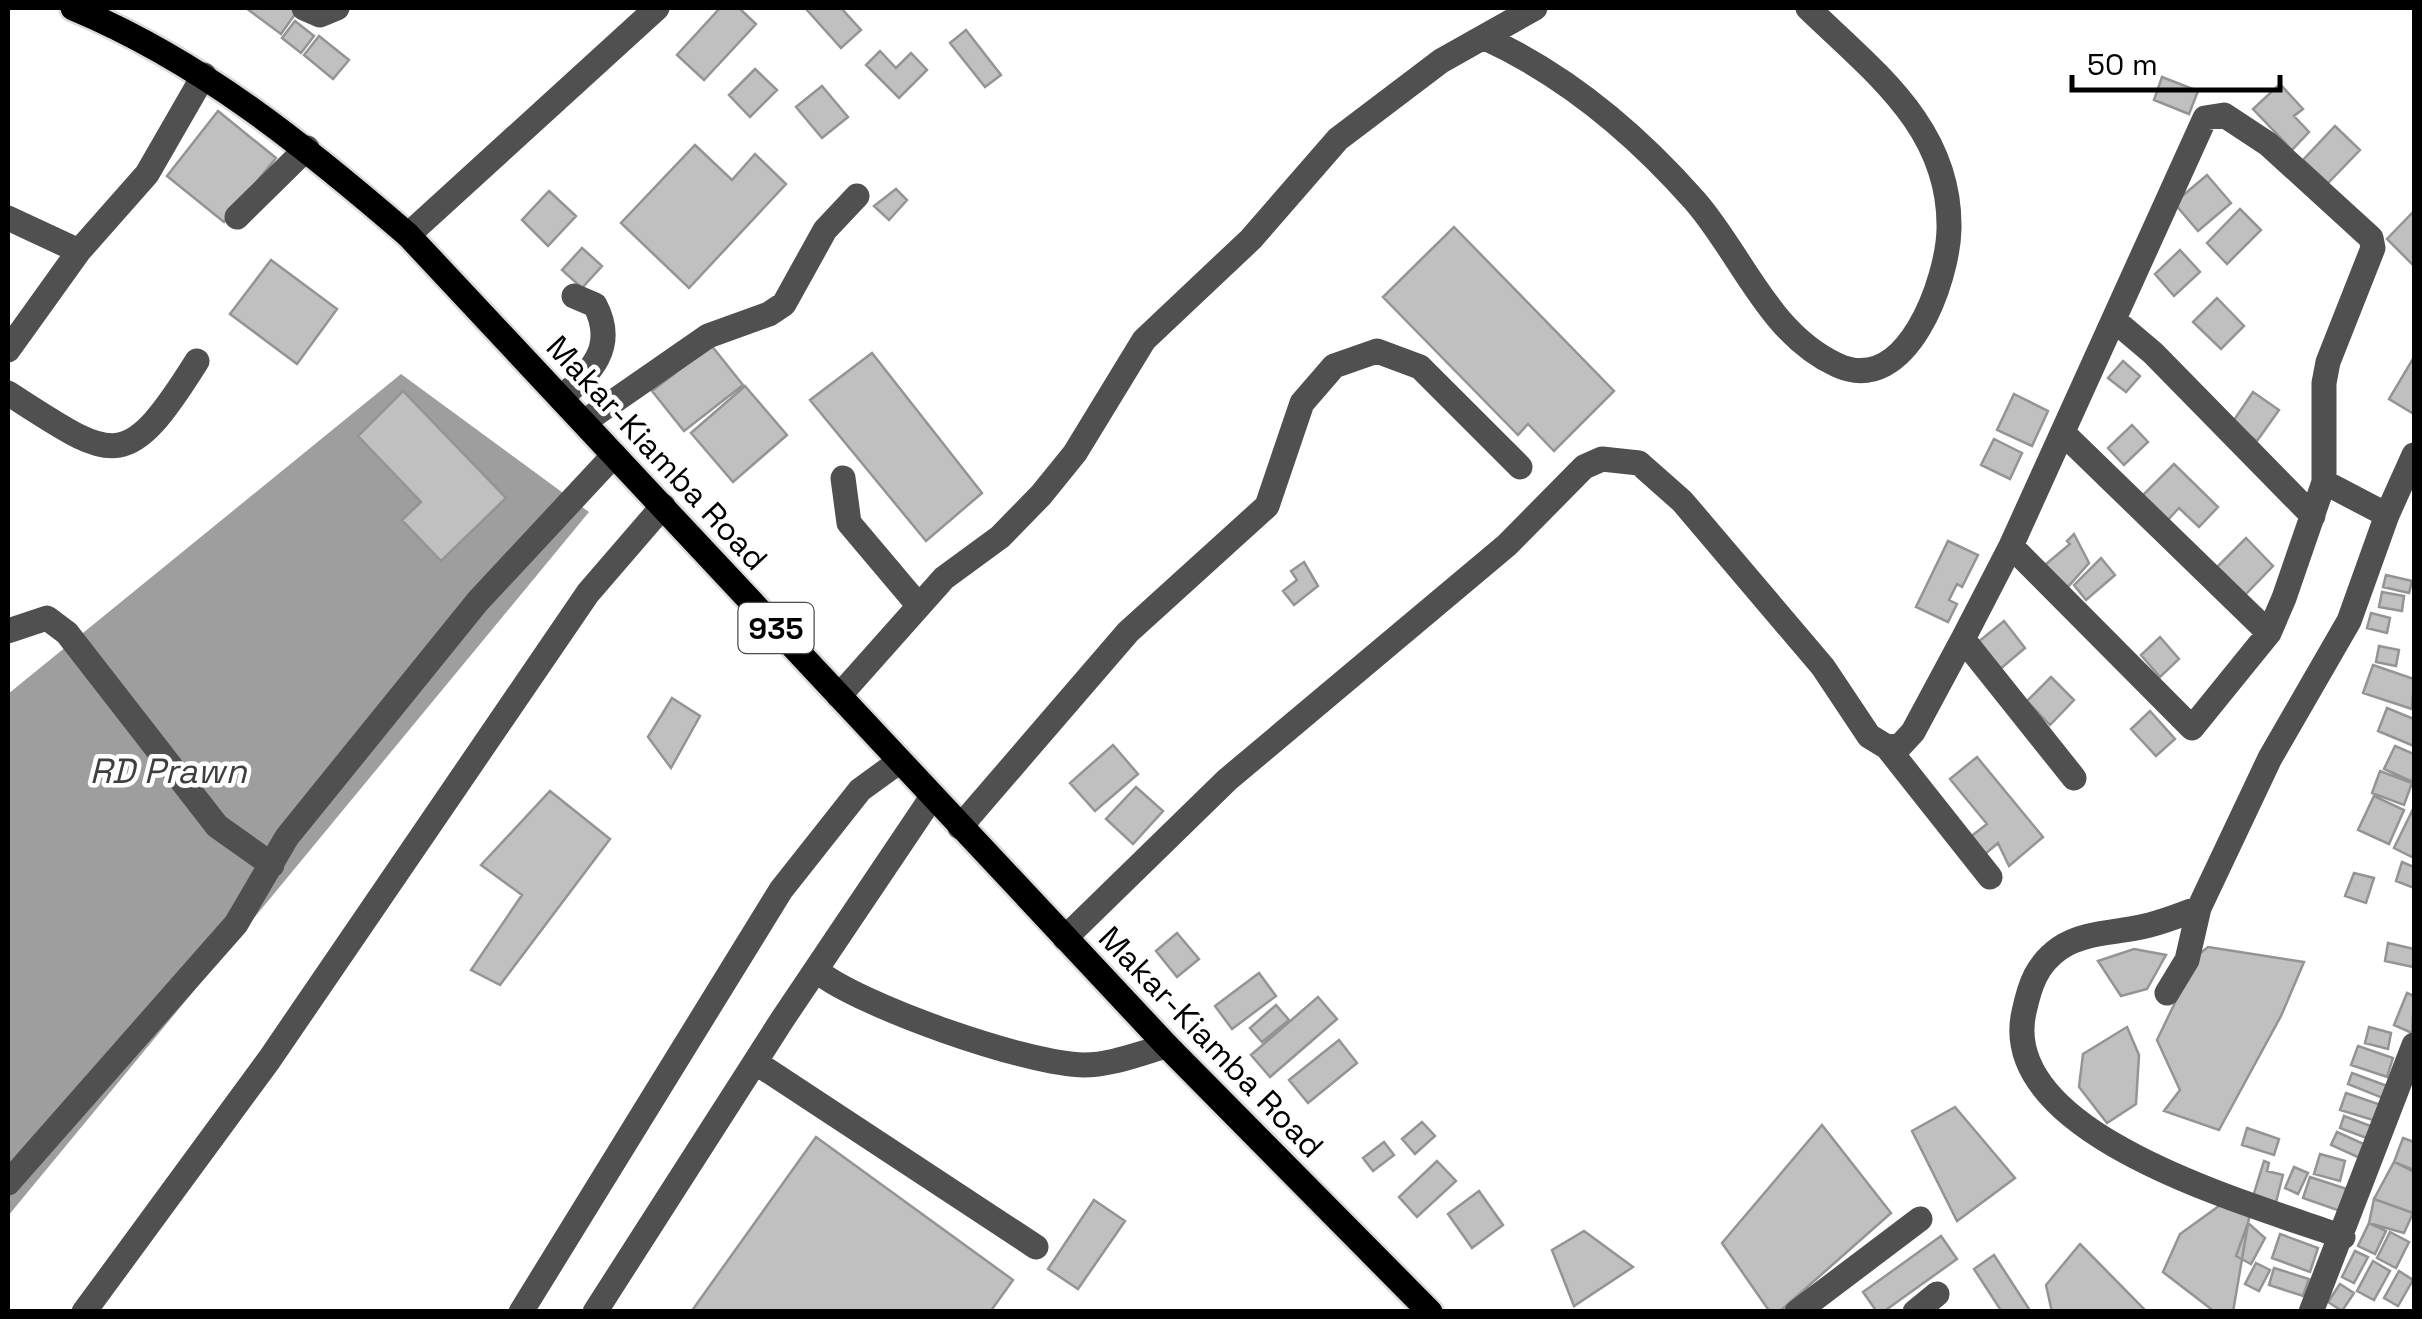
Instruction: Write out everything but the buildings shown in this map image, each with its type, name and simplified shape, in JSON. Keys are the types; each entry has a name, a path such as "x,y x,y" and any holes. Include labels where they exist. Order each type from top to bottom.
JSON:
{"main road":[{"name":"Makar-Kiamba Road","path":"74,8 110,14 204,76 308,148 408,235 1166,1046 1426,1310"}],"street":[{"path":"304,8 320,16 337,8"},
{"path":"408,235 657,8"},
{"path":"839,696 944,578 1000,537 1041,495 1075,453 1144,340 1251,239 1338,139 1441,61 1488,38 1535,8"},
{"path":"1488,38 1541,64 1603,112 1662,167 1697,203 1769,309 1798,338 1839,366 1868,369 1886,364 1910,342 1941,284 1949,242 1950,194 1911,108 1808,8"},
{"path":"8,350 80,251 147,174 204,76"},
{"path":"1887,747 1900,746 1914,732 2011,546 2205,118 2224,115 2268,144 2371,238 2374,248 2324,382 2324,482 2269,633 2192,728 2011,546"},
{"path":"237,218 308,148"},
{"path":"584,422 708,336 770,314 784,304 826,230 857,196"},
{"path":"8,218 80,251"},
{"path":"561,398 596,368 602,348 603,324 595,305 574,296"},
{"path":"2114,320 2153,353 2312,516"},
{"path":"960,827 1128,632 1267,506 1302,403 1334,366 1377,350 1420,366 1520,467"},
{"path":"8,393 94,445 117,445 142,438 164,413 197,361"},
{"path":"2063,433 2269,633"},
{"path":"2167,992 2187,960 2199,908 2270,758 2350,621 2387,515 2414,455"},
{"path":"8,1183 236,924 287,837 478,601 614,456"},
{"path":"1065,938 1227,780 1507,545 1584,468 1602,459 1640,463 1682,500 1823,666 1869,736 1887,747 1990,877"},
{"path":"843,478 850,523 919,606"},
{"path":"2324,482 2387,515"},
{"path":"84,1312 269,1060 588,593 662,506"},
{"path":"8,631 47,618 67,634 217,826 272,864"},
{"path":"1963,639 2074,778"},
{"path":"521,1312 782,890 860,790 900,761"},
{"path":"595,1312 755,1062 932,798"},
{"path":"2199,908 2065,944 2040,963 2030,986 2019,1039 2034,1078 2091,1132 2204,1186 2343,1237"},
{"path":"817,972 838,988 909,1017 1020,1052 1081,1065 1110,1062 1166,1046"},
{"path":"2311,1312 2414,1045"},
{"path":"755,1062 1036,1246"},
{"path":"1797,1312 1920,1219"},
{"path":"1915,1312 1937,1294"}],"water":[{"name":"RD Prawn","path":"401,374 589,512 8,1216 8,694"}]}
